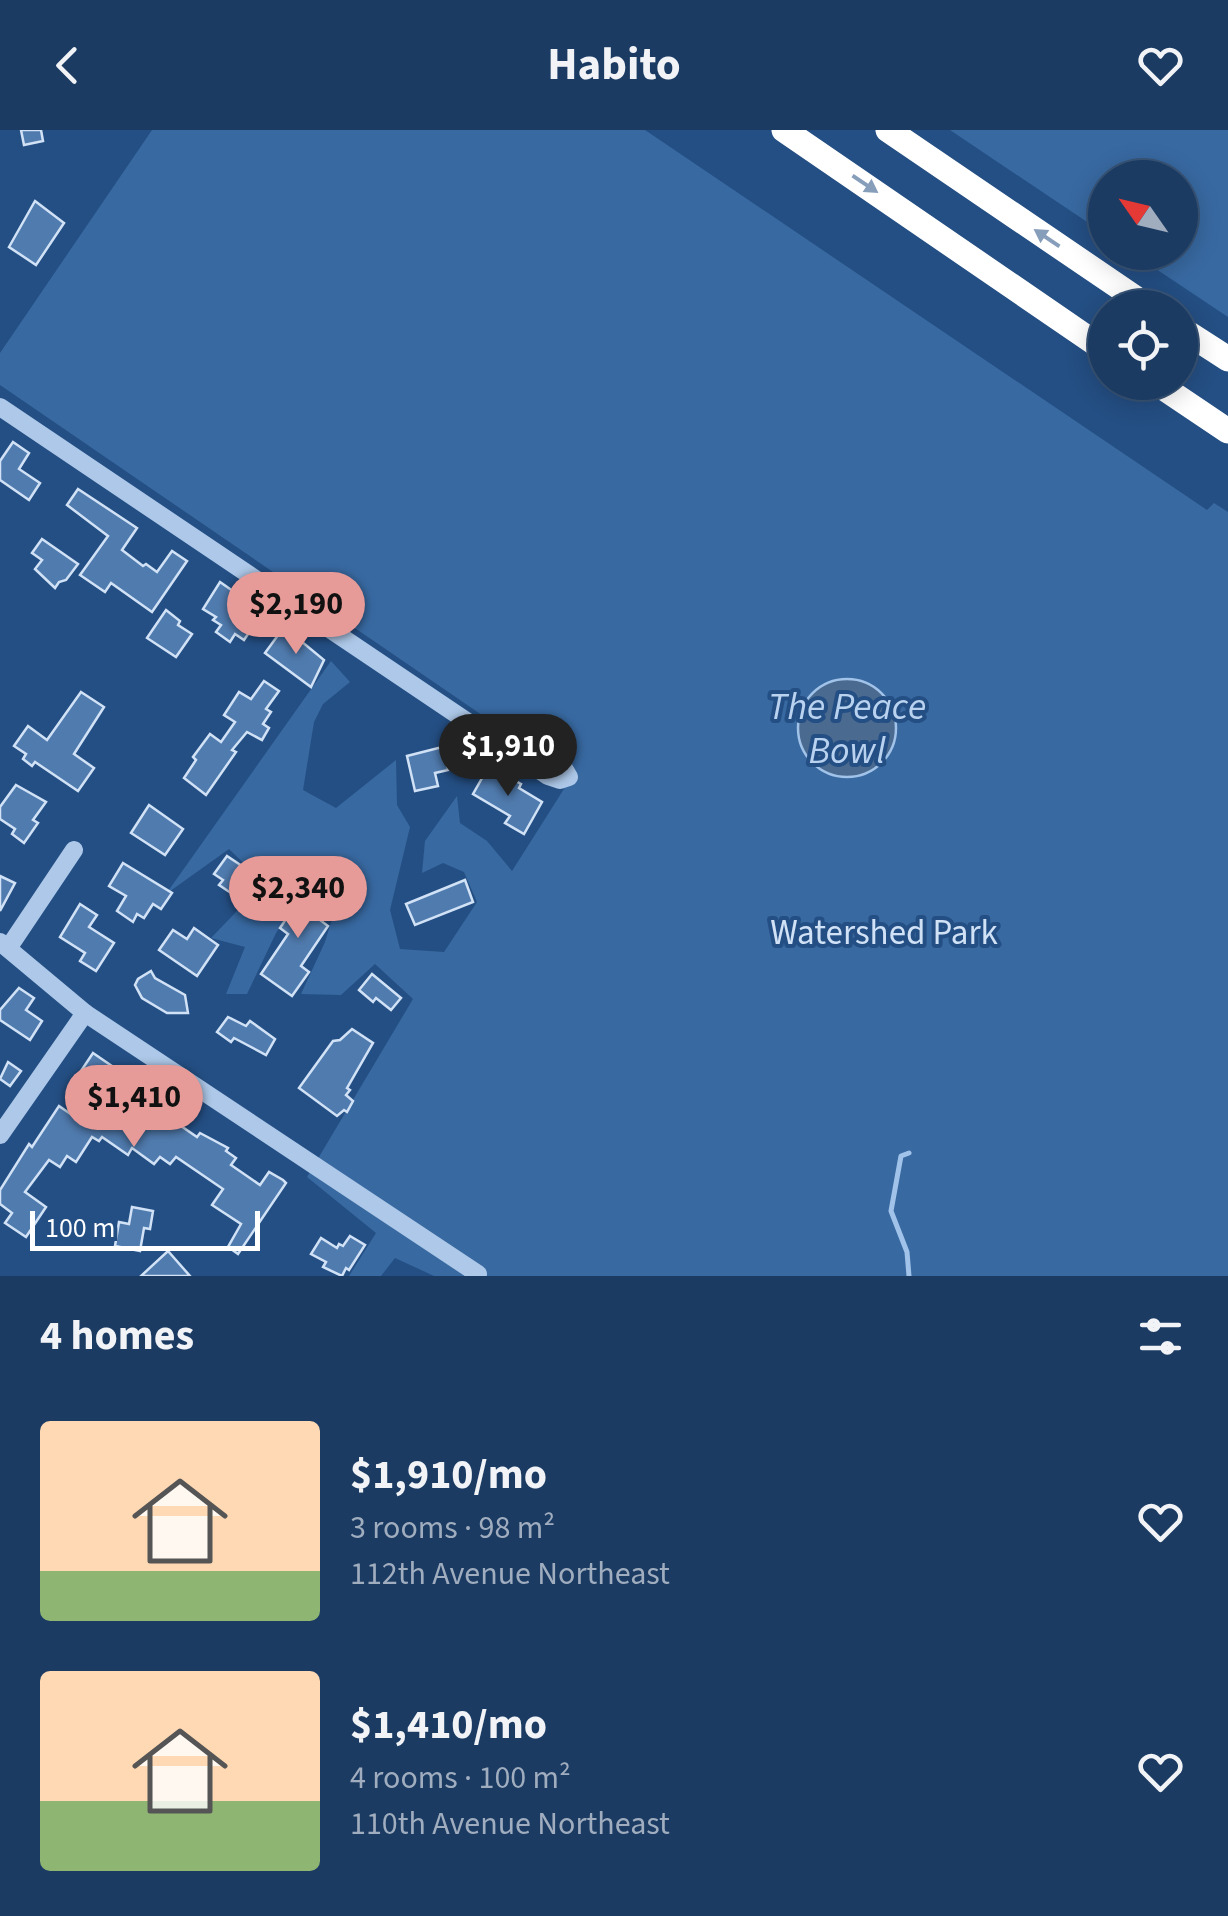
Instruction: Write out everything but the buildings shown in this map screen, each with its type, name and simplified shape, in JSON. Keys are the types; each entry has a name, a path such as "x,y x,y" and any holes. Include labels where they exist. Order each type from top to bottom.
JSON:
{"highway":[{"path":"784,130 1088,338"},
{"path":"888,130 1124,290"},
{"path":"1198,340 1228,360"},
{"path":"1182,400 1228,431"}],"street":[{"path":"0,407 508,749"},
{"path":"74,850 5,944 85,1013 477,1275"},
{"path":"0,1135 85,1013"}],"green space":[{"name":"Watershed Park","path":"152,130 645,130 1207,510 1214,503 1228,512 1228,1276 434,1276 395,1258 381,1276 349,1276 376,1233 307,1177 413,999 375,964 341,995 301,994 325,942 338,899 312,879 276,933 247,994 226,994 245,947 211,938 264,883 229,849 166,894 331,661 350,682 323,704 314,722 303,790 336,808 396,760 397,805 410,827 390,910 400,949 444,952 477,902 464,872 443,863 422,873 425,841 457,796 460,823 487,841 512,871 569,781 568,774 0,385 0,353"},
{"path":"950,130 1228,130 1228,317 1198,297 1198,290 1188,290 1158,270 1198,270 1198,160 1088,160 1088,223"}],"water":[{"name":"The Peace Bowl","path":"847,679 866,683 882,693 892,709 896,728 892,747 882,763 866,773 847,777 828,773 812,763 802,747 798,728 802,709 812,693 828,683"}],"waterway":[{"path":"909,1153 901,1156 891,1211 907,1252 909,1276"}]}
